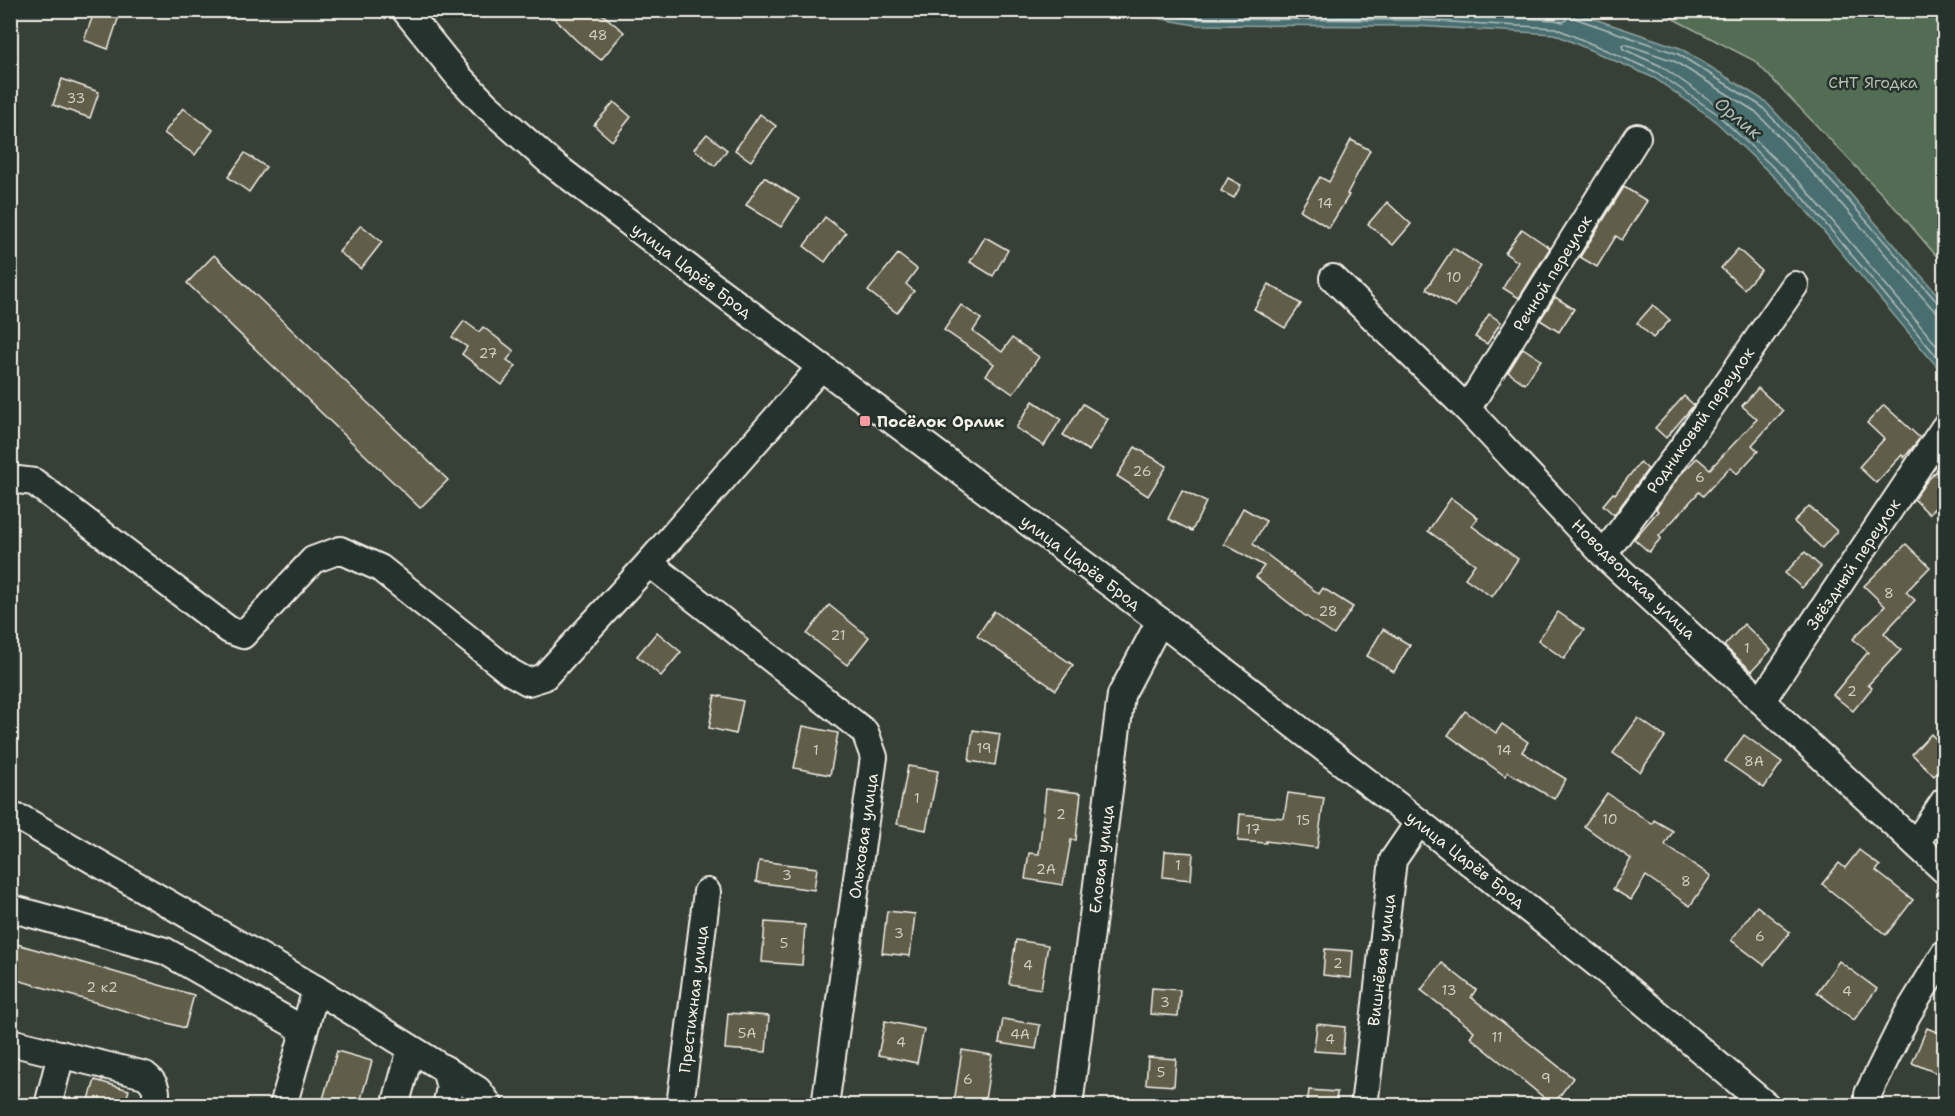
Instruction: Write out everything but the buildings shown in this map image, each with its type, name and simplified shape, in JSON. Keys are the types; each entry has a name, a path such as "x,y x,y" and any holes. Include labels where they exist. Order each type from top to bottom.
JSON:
{"street":[{"name":"улица Царёв Брод","path":"405,10 459,77 512,130 681,262 1160,621 1419,822 1615,978 1767,1106"},
{"name":"Речной переулок","path":"1467,409 1637,137"},
{"name":"Новодворская улица","path":"1333,278 1467,409 1604,554 1944,870"},
{"name":"Родниковый переулок","path":"1604,554 1686,444 1795,285"},
{"path":"10,479 34,482 229,630 243,634 313,560 340,550 380,568 510,672 528,682 544,677 649,563 821,367"},
{"name":"Звёздный переулок","path":"1762,700 1944,428"},
{"name":"Ольховая улица","path":"649,563 865,732 874,757 825,1106"},
{"name":"Еловая улица","path":"1069,1106 1121,695 1160,621"},
{"path":"1916,843 1944,801"},
{"path":"10,816 22,819 316,989 478,1090 490,1106"},
{"name":"Вишнёвая улица","path":"1364,1106 1393,860 1419,822"},
{"name":"Престижная улица","path":"680,1106 707,892"},
{"path":"10,908 165,951 304,1030"},
{"path":"1868,1106 1868,1094 1902,1025 1944,954"},
{"path":"283,1106 316,989"},
{"path":"10,1042 145,1076 153,1081 156,1088 154,1106"},
{"path":"395,1106 411,1049"},
{"path":"48,1106 61,1054"},
{"path":"445,1069 450,1088 446,1106"}],"green space":[{"name":"СНТ Ягодка","path":"1658,11 1944,11 1944,265 1900,213 1755,61"}],"water":[{"name":"Орлик","path":"1118,11 1571,11 1680,48 1765,101 1847,190 1944,302 1944,375 1794,196 1712,118 1654,78 1554,34 1415,26 1195,25"}],"place":[{"name":"Посёлок Орлик","path":"865,421"}]}
